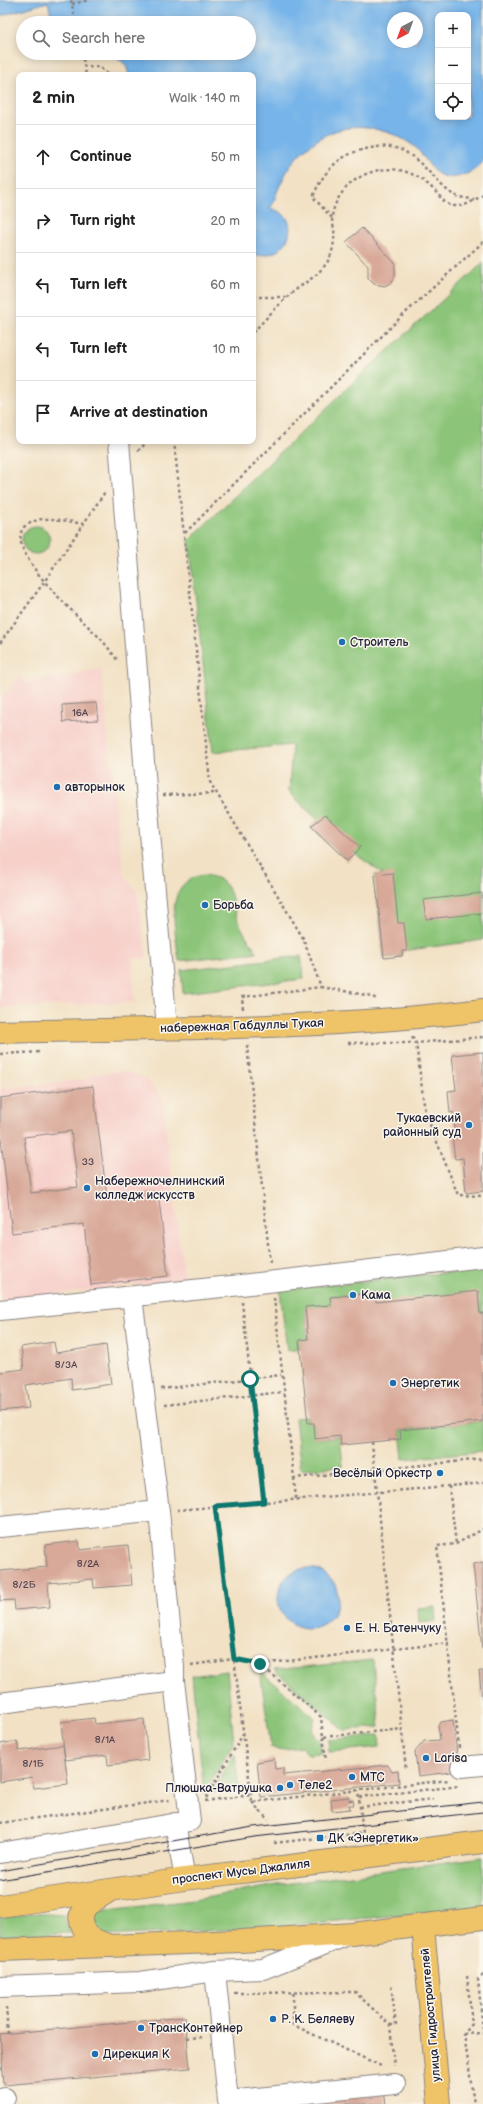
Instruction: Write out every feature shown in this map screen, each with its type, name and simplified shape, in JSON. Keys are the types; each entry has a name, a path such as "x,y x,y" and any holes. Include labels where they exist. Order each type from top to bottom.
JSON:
{"main road":[{"name":"набережная Габдуллы Тукая","path":"0,1032 245,1026 401,1019 483,1010"},
{"name":"проспект Мусы Джалиля","path":"0,1906 186,1879 483,1842"},
{"path":"112,1947 92,1939 82,1930 80,1917 87,1905 114,1889"},
{"path":"0,1950 112,1947 352,1934 483,1918"},
{"name":"улица Гидростроителей","path":"423,1926 438,2104"}],"street":[{"path":"119,444 167,1028"},
{"path":"0,1310 272,1282 483,1256"},
{"path":"132,1297 159,1511 174,1674 196,1799 182,1822 186,1879"},
{"path":"0,1527 159,1511"},
{"path":"0,1703 174,1674"},
{"path":"462,1773 483,1765"},
{"path":"0,1853 182,1822"},
{"path":"0,1987 140,1982 215,1971 263,1969 352,1934"},
{"path":"215,1971 228,2101 392,2075"}],"path":[{"path":"71,0 75,16"},
{"path":"72,4 89,0"},
{"path":"83,60 85,72"},
{"path":"88,67 99,67 105,72"},
{"path":"332,218 313,197 327,170 340,160 353,153 378,146 402,150 417,159 442,187 456,196 474,200"},
{"path":"256,329 287,297 316,275 328,261 333,246 334,230 332,218 336,203 344,190 352,182 363,175 392,168 406,171 419,176 445,203 454,206 464,206 483,195"},
{"path":"184,533 402,316 483,242"},
{"path":"256,297 287,297"},
{"path":"174,444 210,782 303,938 321,987"},
{"path":"0,643 121,470"},
{"path":"84,524 47,519 33,521 22,528 18,538 20,552 42,585 100,638 119,662"},
{"path":"296,1499 281,1375 242,997 321,987 372,996 378,1001"},
{"path":"401,1019 416,1043 425,1112 458,1195 483,1196"},
{"path":"241,1285 264,1502"},
{"path":"145,1399 250,1379 281,1375"},
{"path":"145,1399 252,1396 283,1392"},
{"path":"372,1442 395,1648 406,1770"},
{"path":"294,1478 483,1459"},
{"path":"159,1511 483,1483"},
{"path":"449,1486 456,1544"},
{"path":"215,1506 252,1802 268,1820"},
{"path":"359,1797 464,1786 437,1546 456,1544 483,1530"},
{"path":"174,1674 234,1659 260,1664 449,1643"},
{"path":"260,1664 321,1717 326,1761"},
{"path":"323,1737 402,1729"},
{"path":"196,1799 243,1734"},
{"path":"252,1802 358,1790 462,1773"},
{"path":"274,1842 363,1833 358,1790"},
{"path":"0,1823 196,1799 251,1795"},
{"path":"360,1807 433,1799"},
{"path":"464,2034 483,2031 478,1978 483,1975"},
{"path":"467,1976 472,2024 464,2034 474,2104"},
{"path":"217,1993 355,1992 390,2025 396,2025 392,1984"},
{"path":"292,1992 293,2024 392,2075 390,2025"},
{"path":"6,2007 8,2034"}],"shaded area":[{"name":"авторынок","path":"101,669 123,874 137,891 147,958 132,959 135,1002 0,1008 0,699 20,676 27,683"},
{"name":"Набережночелнинский колледж искусств","path":"124,1071 145,1078 162,1097 184,1279 0,1301 0,1089 90,1079 90,1075"}],"green space":[{"name":"Строитель","path":"483,263 483,940 402,951 402,956 384,958 375,875 383,874 354,853 347,861 311,826 318,820 289,792 292,745 213,752 189,540 360,376"},
{"path":"36,526 46,530 50,540 46,550 36,554 26,550 22,540 26,530"},
{"path":"204,875 221,880 226,885 240,924 257,952 179,961 174,922 176,897 182,887 190,879"},
{"path":"301,956 304,979 183,993 181,970"},
{"path":"483,1269 483,1313 376,1302 375,1293 331,1297 331,1305 305,1308 308,1339 299,1340 300,1349 287,1351 280,1290"},
{"path":"307,1417 308,1423 314,1423 316,1439 340,1436 343,1466 301,1470 295,1418"},
{"path":"483,1421 483,1451 403,1459 400,1430"},
{"path":"435,1607 436,1621 419,1623 418,1608"},
{"path":"373,1660 380,1727 344,1730 274,1670"},
{"path":"227,1671 234,1743 204,1793 192,1676"},
{"path":"260,1671 315,1718 313,1731 320,1741 322,1753 308,1754 301,1747 278,1750 271,1747"},
{"path":"379,1735 380,1747 329,1752 328,1740"},
{"path":"235,1754 239,1790 211,1793"},
{"path":"483,1857 483,1907 264,1928 104,1936 98,1929 95,1915 99,1911 194,1900 277,1885"},
{"path":"32,1913 64,1915 65,1921 71,1933 0,1936 0,1918"}],"water":[{"path":"0,0 483,0 483,162 474,170 462,176 443,176 437,173 430,166 415,147 396,135 360,127 331,132 311,144 299,155 291,165 270,208 281,212 289,223 290,232 286,242 280,249 274,252 256,256 256,72 128,72 126,65 120,60 256,60 256,16 51,16 48,2 0,16"},
{"path":"302,1568 314,1568 325,1573 333,1581 338,1592 336,1610 325,1623 314,1628 302,1628 291,1623 283,1615 278,1604 278,1592 283,1581 291,1573"}],"building":[{"path":"362,228 395,263 395,276 392,282 385,286 374,284 368,278 368,266 346,242"},
{"path":"96,703 98,720 63,722 62,705"},
{"path":"325,815 360,847 347,861 311,826"},
{"path":"393,873 398,923 404,923 407,951 402,951 402,956 384,958 375,875"},
{"path":"482,893 483,913 426,919 423,900"},
{"name":"Тукаевский районный суд","path":"483,1052 483,1191 466,1193 463,1158 455,1159 452,1137 456,1137 453,1112 450,1113 448,1091 456,1090 452,1055"},
{"path":"93,1086 107,1198 158,1192 168,1276 91,1285 84,1224 12,1233 0,1131 0,1098","holes":["71,1131 78,1187 31,1193 24,1137"]},
{"name":"Энергетик","path":"478,1291 480,1314 483,1313 483,1421 400,1430 401,1439 341,1445 340,1436 315,1439 314,1423 308,1423 299,1340 308,1339 305,1307 331,1305 330,1297 375,1293 376,1302"},
{"path":"54,1342 56,1353 106,1345 111,1384 72,1390 71,1378 26,1385 29,1408 0,1411 0,1372 24,1369 21,1347"},
{"path":"79,1541 80,1550 128,1545 132,1585 94,1588 93,1579 48,1583 50,1607 15,1610 14,1600 0,1601 0,1571 47,1567 45,1545"},
{"path":"483,1562 483,1649 482,1649 473,1564"},
{"path":"479,1671 483,1671 482,1700"},
{"path":"94,1718 95,1724 144,1719 148,1760 108,1765 107,1755 65,1760 61,1722"},
{"path":"453,1720 459,1771 418,1776 415,1752 424,1741 440,1740 438,1725 441,1722"},
{"path":"17,1741 19,1751 63,1745 68,1784 34,1788 32,1777 0,1782 0,1744"},
{"path":"274,1759 275,1769 283,1768 283,1775 388,1765 392,1772 398,1771 399,1783 261,1797 257,1762"},
{"path":"349,1797 349,1801 353,1800 354,1805 349,1805 350,1809 332,1811 331,1799"},
{"name":"Дирекция К","path":"185,2017 190,2068 4,2085 0,2034"},
{"path":"384,2091 386,2104 296,2104"}],"tram line":[{"path":"0,1871 253,1827 483,1802"},
{"path":"0,1880 254,1837 483,1812"}],"place":[{"name":"Строитель","path":"342,642"},
{"name":"авторынок","path":"57,787"},
{"name":"Борьба","path":"205,905"},
{"name":"Тукаевский районный суд","path":"469,1125"},
{"name":"Набережночелнинский колледж искусств","path":"87,1188"},
{"name":"Кама","path":"353,1295"},
{"name":"Энергетик","path":"393,1383"},
{"name":"Весёлый Оркестр","path":"440,1473"},
{"name":"Е. Н. Батенчуку","path":"347,1628"},
{"name":"Larisa","path":"426,1758"},
{"name":"МТС","path":"352,1777"},
{"name":"Теле2","path":"290,1785"},
{"name":"Плюшка-Ватрушка","path":"280,1788"},
{"name":"ДК «Энергетик»","path":"320,1838"},
{"name":"Р. К. Беляеву","path":"273,2019"},
{"name":"ТрансКонтейнер","path":"141,2028"},
{"name":"Дирекция К","path":"95,2054"}],"route":[{"path":"250,1379 264,1502 215,1506 234,1659 260,1664"}]}
